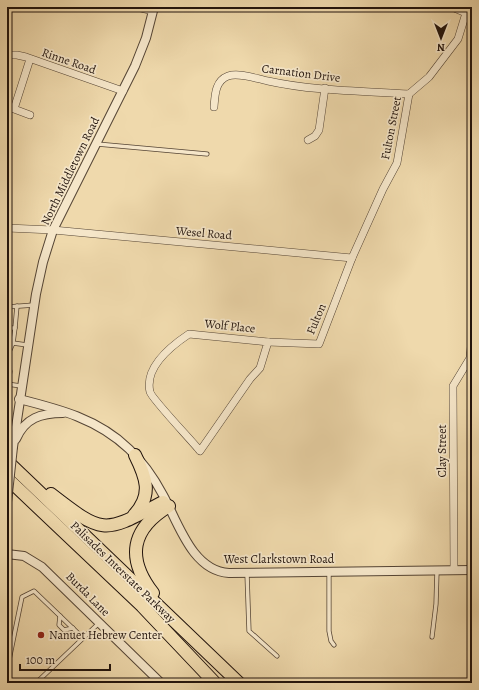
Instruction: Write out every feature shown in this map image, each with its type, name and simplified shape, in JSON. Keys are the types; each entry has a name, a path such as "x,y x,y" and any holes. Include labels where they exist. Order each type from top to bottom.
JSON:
{"highway":[{"path":"127,521 142,506 147,489 145,477 134,455"},
{"path":"7,460 87,520 106,526 127,521 168,503"},
{"name":"Palisades Interstate Parkway","path":"7,460 239,683"},
{"name":"Palisades Interstate Parkway","path":"7,479 142,606 215,683"},
{"path":"168,503 149,521 140,534 136,551 138,566 153,593 216,660"}],"street":[{"path":"138,7 154,9"},
{"path":"452,7 470,14"},
{"name":"North Middletown Road","path":"7,502 27,345 43,262 53,230 123,91 146,38 154,9"},
{"name":"Fulton Street","path":"352,258 383,189 397,163 408,94 429,77 458,39 470,14"},
{"name":"Rinne Road","path":"7,55 17,55 30,59 123,91"},
{"path":"30,59 14,109 30,115"},
{"name":"Carnation Drive","path":"214,107 217,86 222,79 230,75 240,75 279,84 408,94"},
{"path":"308,140 315,136 319,130 325,88"},
{"name":"Wesel Road","path":"7,228 53,230 352,258"},
{"name":"Fulton","path":"268,342 319,344 352,258"},
{"name":"Wolf Place","path":"189,334 268,342 260,368 250,379 200,451 150,393 149,379 153,367 180,340 189,334"},
{"name":"Clay Street","path":"454,570 453,386 470,358 472,336"},
{"name":"West Clarkstown Road","path":"19,399 73,414 113,435 134,455 153,478 168,503 191,548 206,565 225,573 470,570"},
{"path":"13,447 22,428 35,417 47,414 73,414"},
{"name":"Burda Lane","path":"7,554 24,556 38,564 161,683"}],"lane":[{"path":"97,144 207,154"},
{"path":"7,307 34,305"},
{"path":"7,352 9,352 13,343 17,306"},
{"path":"7,328 15,328"},
{"path":"13,343 27,345"},
{"path":"7,370 10,371 7,384 21,386"},
{"path":"432,637 436,604 437,570"},
{"path":"470,570 472,582"},
{"path":"329,572 330,631 331,641 334,645"},
{"path":"247,573 249,631 277,656"},
{"path":"7,670 22,597 34,591 83,638"},
{"path":"60,616 58,625 64,630 73,628"},
{"path":"36,683 99,623"}],"place":[{"name":"Nanuet Hebrew Center","path":"41,635"}]}
